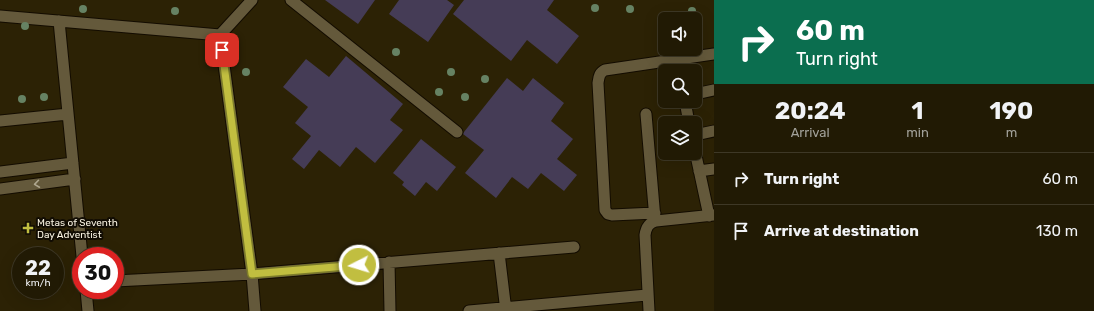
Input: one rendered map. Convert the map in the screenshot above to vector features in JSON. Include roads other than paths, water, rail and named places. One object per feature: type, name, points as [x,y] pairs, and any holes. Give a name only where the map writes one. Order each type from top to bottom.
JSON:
[{"type":"street","points":[[220,35],[252,0]]},
{"type":"street","points":[[291,0],[457,132]]},
{"type":"street","points":[[0,16],[220,35]]},
{"type":"street","points":[[59,21],[81,247]]},
{"type":"street","points":[[220,35],[252,274],[255,311]]},
{"type":"street","points":[[697,160],[711,215],[655,217],[608,214],[605,210],[598,83],[601,72],[605,70],[714,54]]},
{"type":"street","points":[[676,60],[677,64]]},
{"type":"street","points":[[702,93],[714,90]]},
{"type":"street","points":[[0,121],[68,114]]},
{"type":"street","points":[[646,114],[655,217],[646,229],[645,235],[649,311]]},
{"type":"street","points":[[702,134],[714,131]]},
{"type":"street","points":[[0,172],[73,163]]},
{"type":"street","points":[[699,171],[714,169]]},
{"type":"street","points":[[0,190],[75,179]]},
{"type":"street","points":[[124,281],[252,274],[574,246]]},
{"type":"street","points":[[499,253],[505,310]]},
{"type":"street","points":[[390,262],[390,311]]},
{"type":"street","points":[[469,311],[505,310],[647,295]]},
{"type":"street","points":[[87,299],[88,311]]},
{"type":"place","name":"Metas of Seventh Day Adventist","points":[[28,228]]}]
